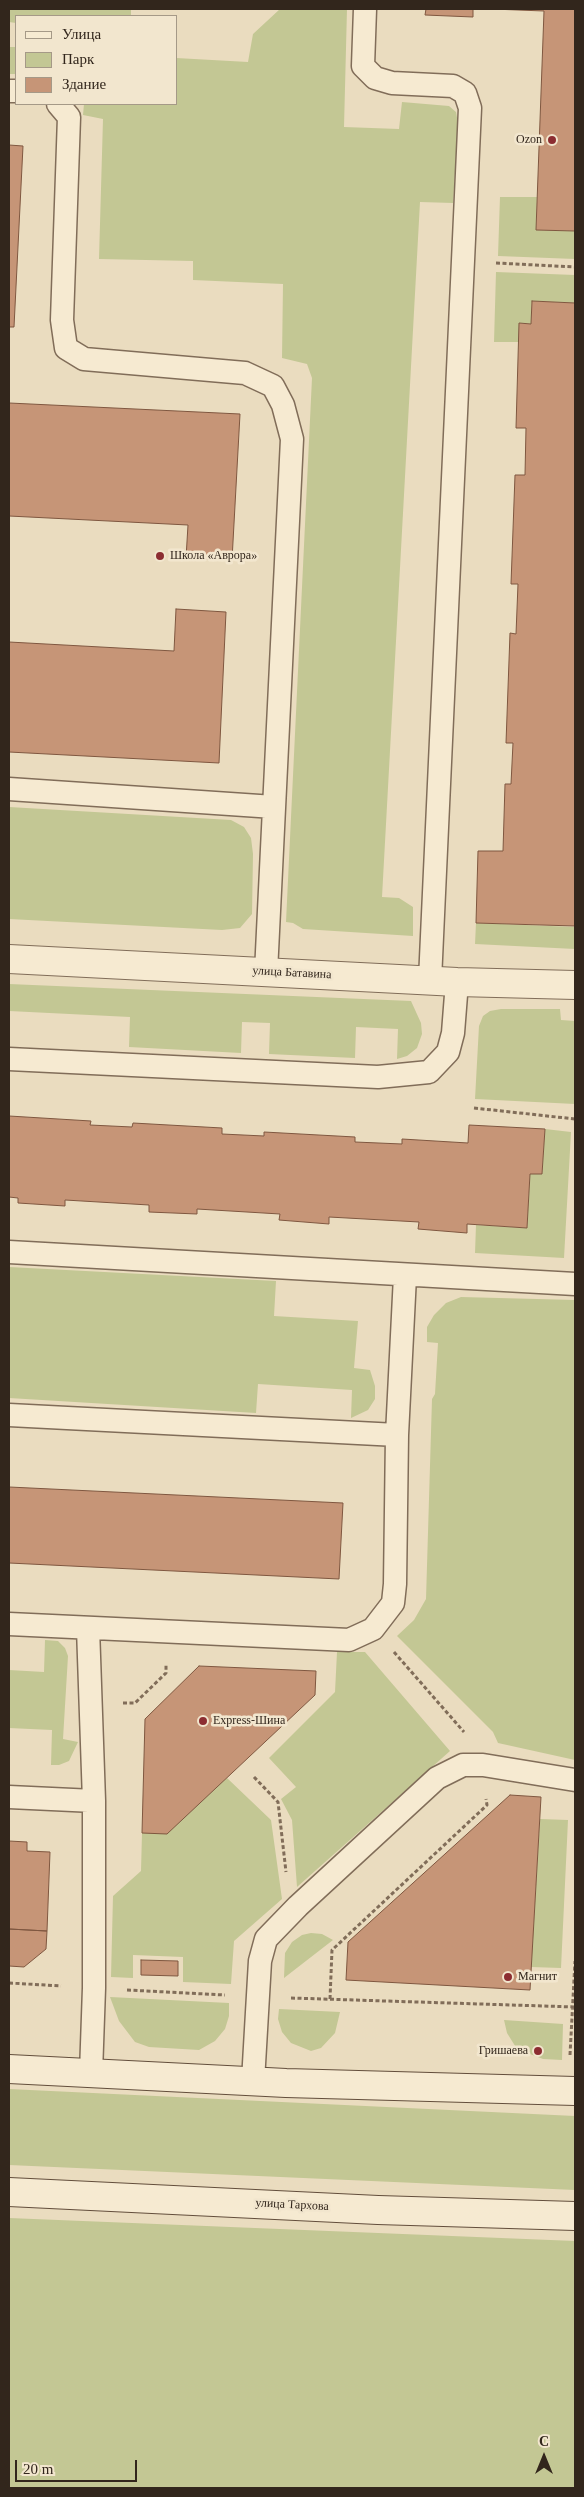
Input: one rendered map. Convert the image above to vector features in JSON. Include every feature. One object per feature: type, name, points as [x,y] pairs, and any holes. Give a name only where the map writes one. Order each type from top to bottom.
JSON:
[{"type":"main road","name":"улица Батавина","points":[[9,959],[457,982],[575,985]]},
{"type":"main road","points":[[9,2069],[253,2081],[572,2091]]},
{"type":"main road","name":"улица Тархова","points":[[9,2192],[378,2210],[575,2216]]},
{"type":"lane","points":[[365,9],[363,66],[375,78],[392,83],[453,86],[465,93],[470,108],[430,980]]},
{"type":"lane","points":[[59,105],[69,117],[62,320],[66,348],[84,359],[245,374],[272,386],[284,405],[292,439],[266,972]]},
{"type":"lane","points":[[9,789],[274,807]]},
{"type":"lane","points":[[9,1059],[378,1077],[429,1072],[448,1052],[453,1033],[457,982]]},
{"type":"lane","points":[[9,1252],[405,1276],[575,1284]]},
{"type":"lane","points":[[9,1624],[349,1640],[373,1629],[393,1603],[397,1435],[405,1276]]},
{"type":"lane","points":[[9,1415],[397,1435]]},
{"type":"lane","points":[[88,1628],[94,1801],[94,1988],[91,2073]]},
{"type":"lane","points":[[253,2081],[260,1961],[266,1939],[298,1906],[437,1778],[463,1766],[483,1766],[575,1780]]},
{"type":"lane","points":[[9,1797],[94,1801]]},
{"type":"path","points":[[464,262],[575,267]]},
{"type":"path","points":[[474,1108],[575,1119]]},
{"type":"path","points":[[330,1999],[332,1950],[487,1805],[481,1750],[373,1629]]},
{"type":"path","points":[[90,1704],[135,1703],[166,1673],[169,1632]]},
{"type":"path","points":[[254,1777],[278,1802],[288,1895],[298,1906]]},
{"type":"path","points":[[572,2091],[575,1961]]},
{"type":"green space","points":[[9,9],[131,9],[131,15],[15,15],[15,23],[9,22]]},
{"type":"green space","points":[[280,9],[347,9],[344,127],[399,129],[402,102],[449,106],[456,112],[458,123],[453,203],[420,202],[382,897],[399,898],[413,907],[413,936],[303,929],[293,923],[286,922],[312,378],[307,364],[282,358],[283,284],[193,280],[193,261],[99,259],[103,119],[83,115],[84,105],[178,105],[178,58],[248,62],[253,34]]},
{"type":"green space","points":[[9,47],[15,47],[15,74],[9,74]]},
{"type":"green space","points":[[500,197],[537,197],[536,230],[575,231],[575,259],[498,256]]},
{"type":"green space","points":[[496,272],[575,275],[575,303],[532,301],[531,324],[520,323],[519,342],[494,342]]},
{"type":"green space","points":[[9,807],[231,820],[244,827],[251,838],[253,854],[252,914],[240,928],[222,930],[9,919]]},
{"type":"green space","points":[[476,923],[575,927],[575,949],[475,944]]},
{"type":"green space","points":[[9,984],[411,1001],[421,1023],[422,1034],[417,1048],[407,1056],[397,1059],[398,1029],[356,1027],[355,1058],[269,1054],[270,1023],[242,1022],[241,1053],[129,1047],[130,1017],[9,1011]]},
{"type":"green space","points":[[501,1009],[560,1009],[561,1020],[575,1021],[575,1104],[475,1099],[479,1026],[483,1016],[490,1011]]},
{"type":"green space","points":[[545,1129],[571,1132],[564,1258],[475,1253],[476,1225],[527,1228],[530,1174],[542,1174]]},
{"type":"green space","points":[[9,1267],[276,1281],[274,1316],[358,1321],[354,1368],[370,1370],[375,1386],[375,1399],[368,1410],[351,1418],[352,1390],[258,1384],[256,1413],[9,1398]]},
{"type":"green space","points":[[461,1297],[575,1300],[575,1760],[498,1743],[493,1732],[397,1636],[414,1620],[426,1599],[432,1399],[435,1394],[438,1343],[427,1342],[427,1327],[434,1315],[446,1303]]},
{"type":"green space","points":[[45,1640],[58,1641],[65,1648],[68,1656],[63,1739],[78,1742],[69,1761],[59,1765],[51,1765],[52,1730],[9,1728],[9,1670],[44,1672]]},
{"type":"green space","points":[[337,1652],[365,1652],[450,1751],[297,1887],[292,1820],[281,1799],[296,1787],[269,1758],[335,1692]]},
{"type":"green space","points":[[227,1778],[271,1820],[282,1899],[234,1941],[231,1984],[183,1982],[183,1957],[133,1955],[133,1978],[111,1977],[113,1896],[141,1871],[142,1833]]},
{"type":"green space","points":[[540,1819],[568,1820],[561,1968],[531,1967]]},
{"type":"green space","points":[[311,1933],[322,1934],[333,1940],[284,1978],[285,1953],[292,1942],[302,1935]]},
{"type":"green space","points":[[110,1997],[229,2003],[229,2016],[225,2029],[215,2041],[199,2050],[149,2047],[135,2042],[119,2021]]},
{"type":"green space","points":[[279,2009],[340,2012],[335,2033],[321,2048],[311,2051],[291,2043],[282,2032],[278,2019]]},
{"type":"green space","points":[[504,2020],[563,2024],[562,2060],[543,2059],[517,2049],[507,2033]]},
{"type":"green space","points":[[9,2089],[575,2116],[575,2190],[9,2165]]},
{"type":"green space","points":[[9,2218],[575,2241],[575,2488],[9,2488]]},
{"type":"building","points":[[426,9],[473,9],[473,17],[425,15]]},
{"type":"building","points":[[492,9],[575,9],[575,231],[536,230],[544,11]]},
{"type":"building","points":[[9,145],[23,146],[14,327],[9,327]]},
{"type":"building","points":[[532,301],[575,303],[575,926],[476,923],[478,851],[503,851],[505,784],[511,784],[513,743],[506,743],[510,633],[516,634],[518,584],[511,584],[515,475],[525,475],[526,428],[516,428],[519,323],[531,324]]},
{"type":"building","points":[[9,403],[240,414],[232,560],[186,558],[188,525],[9,516]]},
{"type":"building","points":[[176,609],[226,612],[219,763],[9,752],[9,642],[174,651]]},
{"type":"building","points":[[9,1116],[91,1121],[90,1125],[132,1127],[133,1123],[222,1128],[222,1134],[264,1136],[264,1132],[355,1137],[355,1142],[402,1144],[402,1139],[468,1143],[469,1125],[545,1129],[542,1174],[530,1174],[527,1228],[467,1224],[467,1233],[418,1229],[419,1222],[329,1217],[329,1224],[279,1220],[280,1214],[197,1209],[197,1214],[149,1212],[149,1205],[65,1200],[65,1206],[18,1203],[18,1198],[9,1197]]},
{"type":"building","points":[[9,1487],[343,1503],[339,1579],[9,1563]]},
{"type":"building","points":[[199,1666],[316,1671],[315,1695],[167,1834],[142,1833],[145,1719]]},
{"type":"building","points":[[510,1795],[541,1797],[530,1990],[346,1980],[348,1942]]},
{"type":"building","points":[[9,1841],[27,1842],[27,1851],[50,1852],[47,1931],[9,1929]]},
{"type":"building","points":[[9,1929],[47,1931],[46,1949],[24,1967],[9,1966]]},
{"type":"building","points":[[141,1960],[178,1961],[178,1976],[141,1975]]},
{"type":"place","name":"Ozon","points":[[552,140]]},
{"type":"place","name":"Школа «Аврора»","points":[[160,556]]},
{"type":"place","name":"Express-Шина","points":[[203,1721]]},
{"type":"place","name":"Магнит","points":[[508,1977]]},
{"type":"place","name":"Гришаева","points":[[538,2051]]}]
